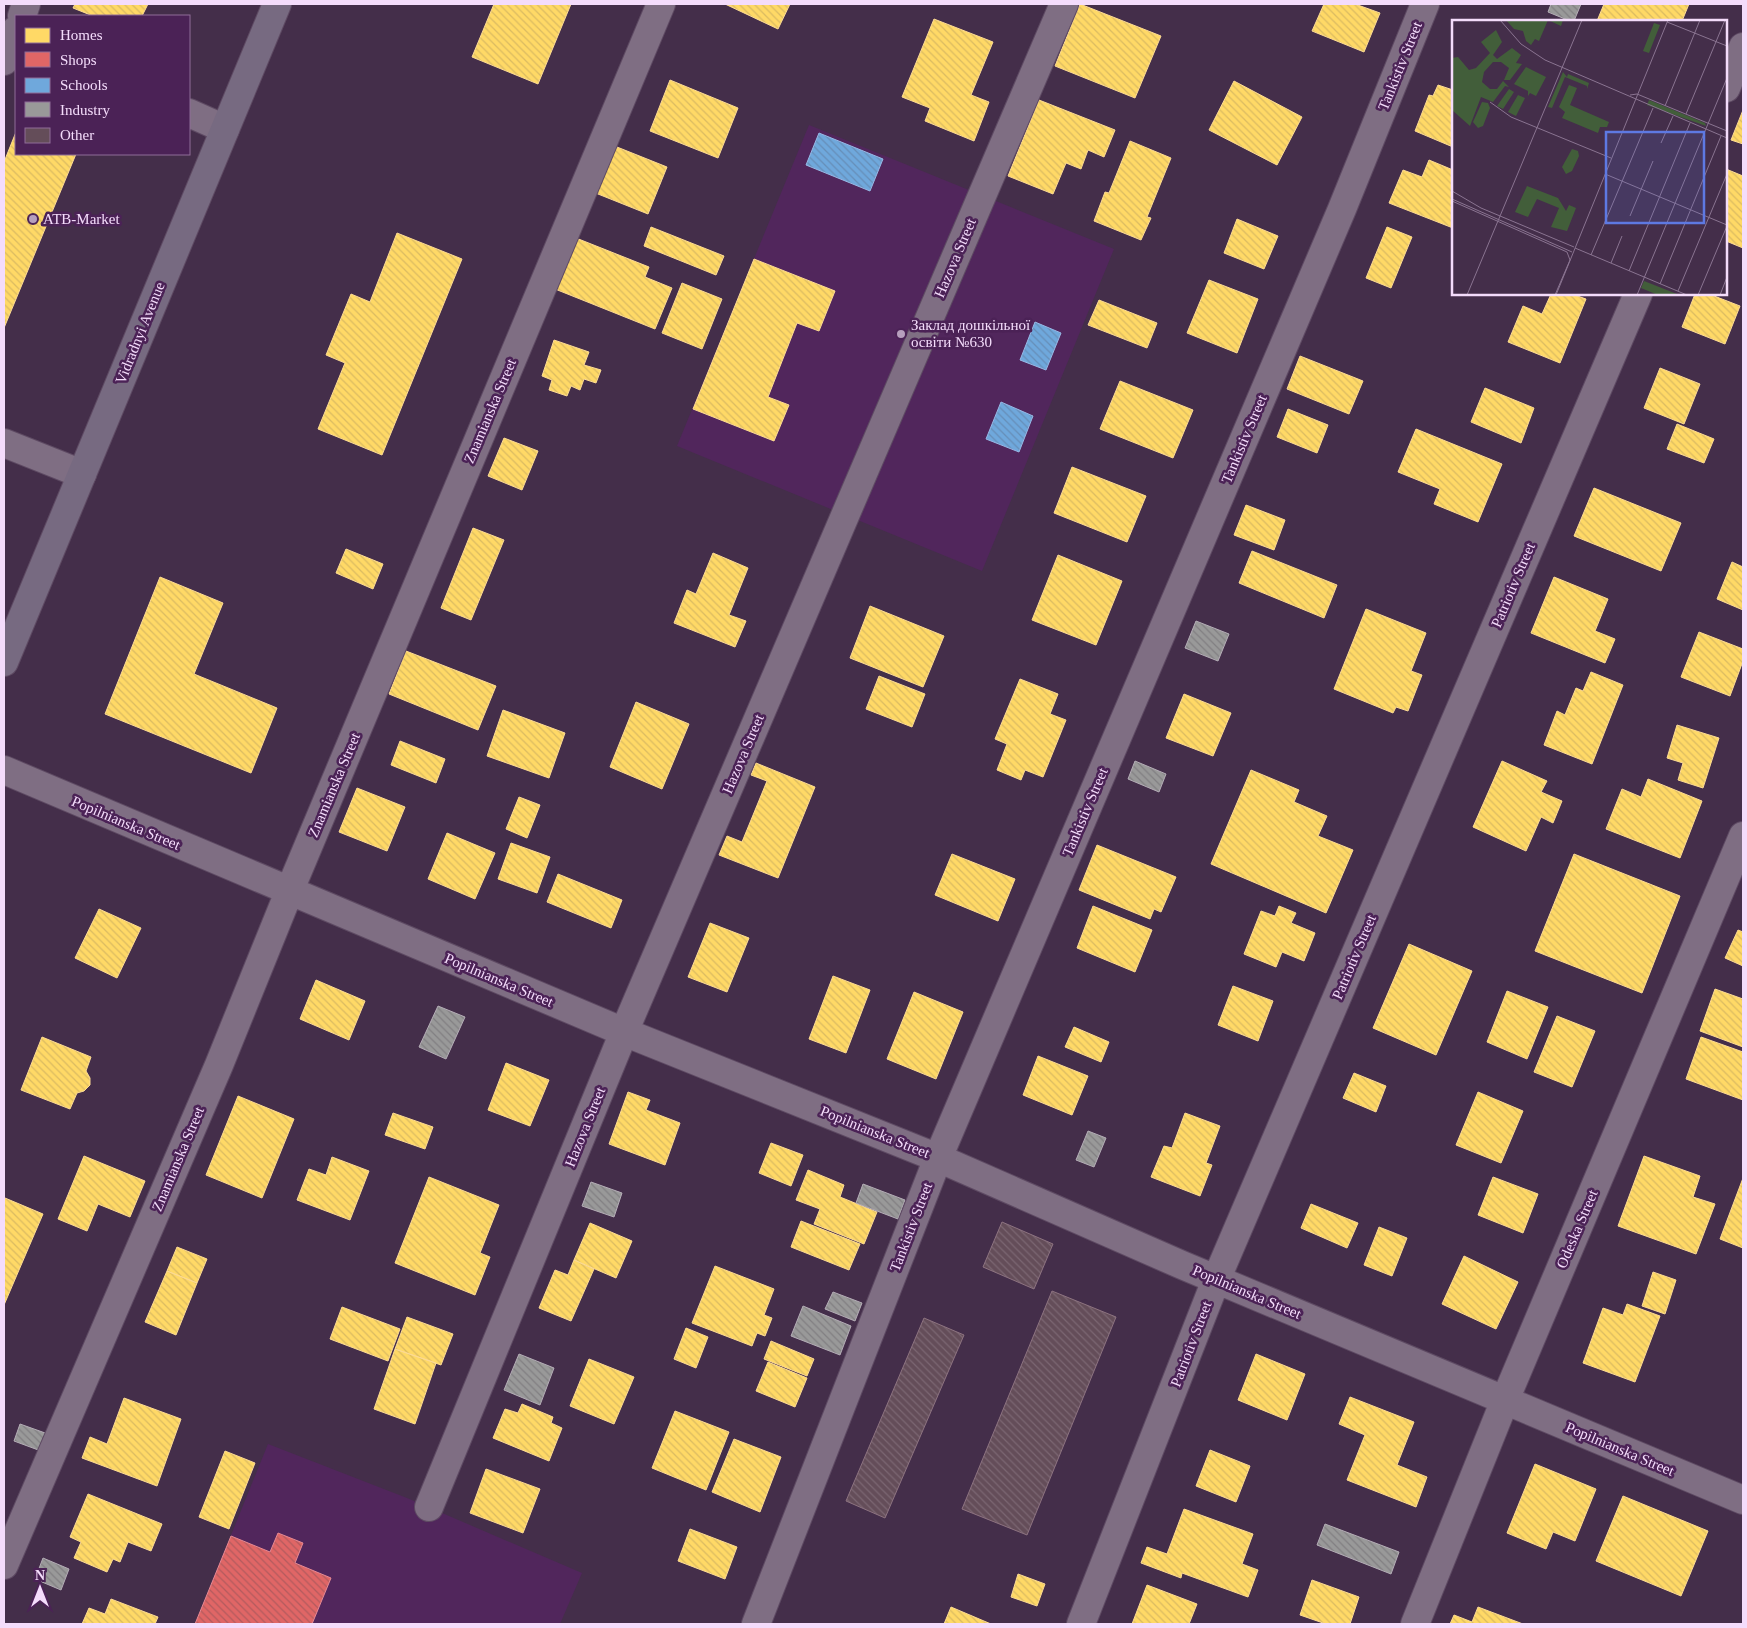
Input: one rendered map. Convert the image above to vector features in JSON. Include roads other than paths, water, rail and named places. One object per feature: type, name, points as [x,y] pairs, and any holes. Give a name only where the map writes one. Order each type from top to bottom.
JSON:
[{"type":"main road","name":"Vidradnyi Avenue","points":[[4,662],[277,4]]},
{"type":"street","name":"Znamianska Street","points":[[4,1565],[219,1065],[289,892],[661,4]]},
{"type":"street","name":"Hazova Street","points":[[429,1507],[624,1032],[1064,4]]},
{"type":"street","name":"Tankistiv Street","points":[[756,1624],[938,1158],[1342,209],[1425,4]]},
{"type":"street","points":[[1727,86],[1743,47]]},
{"type":"street","points":[[190,113],[225,129]]},
{"type":"street","name":"Patriotiv Street","points":[[1080,1624],[1216,1280],[1638,295]]},
{"type":"street","points":[[4,443],[82,474]]},
{"type":"street","name":"Popilnianska Street","points":[[4,770],[624,1032],[938,1158],[1216,1280],[1743,1500]]},
{"type":"street","name":"Odeska Street","points":[[1415,1624],[1505,1400],[1743,836]]},
{"type":"place","name":"ATB-Market","points":[[33,219]]},
{"type":"place","name":"Заклад дошкільної освіти №630","points":[[901,334]]}]
